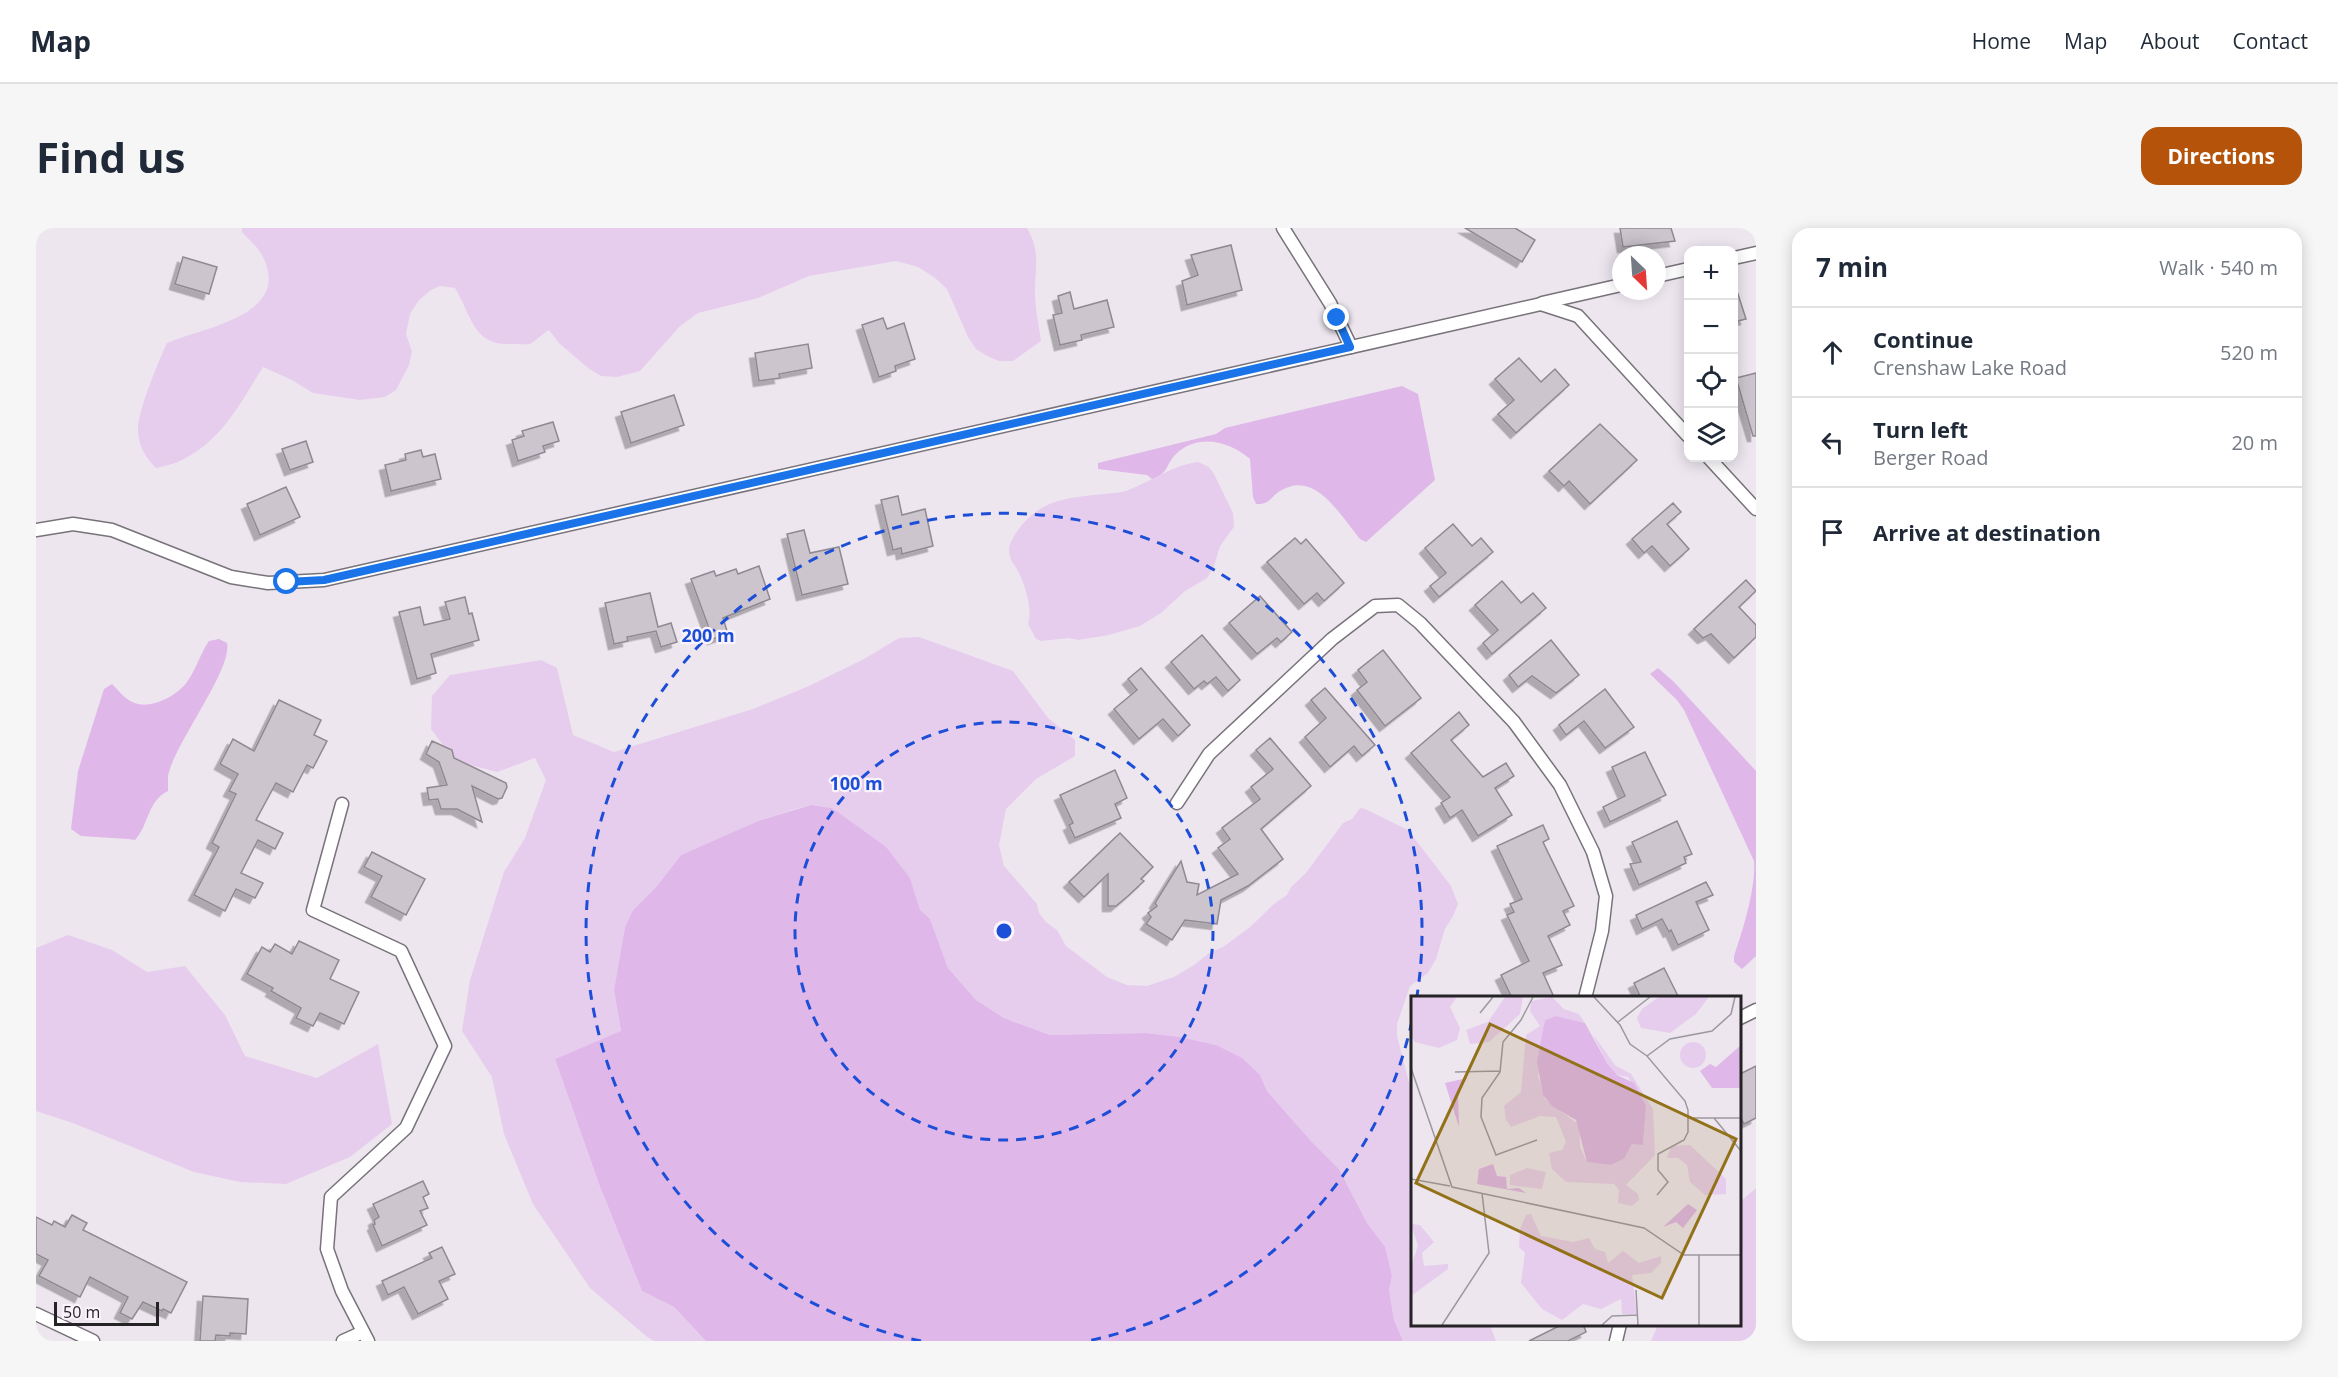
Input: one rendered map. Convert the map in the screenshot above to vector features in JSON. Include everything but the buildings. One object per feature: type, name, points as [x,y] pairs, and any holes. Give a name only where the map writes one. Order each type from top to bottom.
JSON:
[{"type":"street","points":[[1283,228],[1330,303],[1350,347]]},
{"type":"street","points":[[1738,257],[1756,252]]},
{"type":"street","points":[[1666,274],[1684,269]]},
{"type":"street","points":[[36,530],[73,524],[112,530],[231,577],[268,583],[324,580],[1612,287]]},
{"type":"street","points":[[1541,304],[1578,316],[1684,431]]},
{"type":"street","points":[[1713,462],[1756,509]]},
{"type":"street","points":[[1177,803],[1209,754],[1332,639],[1375,606],[1398,605],[1420,623],[1514,722],[1560,785],[1593,852],[1606,896],[1602,931],[1586,996]]},
{"type":"street","points":[[342,804],[314,910],[401,951],[446,1046],[406,1128],[331,1197],[327,1249],[342,1291],[365,1336],[343,1341]]},
{"type":"street","points":[[1741,1018],[1756,1010]]},
{"type":"street","points":[[36,1314],[93,1341]]},
{"type":"street","points":[[1616,1341],[1620,1326]]},
{"type":"shaded area","points":[[242,228],[1027,228],[1036,252],[1035,299],[1041,341],[1013,361],[999,361],[989,357],[976,349],[968,337],[947,289],[918,267],[896,261],[809,276],[758,298],[698,313],[680,326],[640,371],[617,377],[601,376],[559,343],[549,330],[530,344],[498,343],[488,340],[475,326],[455,288],[440,286],[419,300],[410,314],[406,334],[412,352],[409,365],[396,390],[385,397],[360,400],[313,393],[292,380],[263,367],[229,420],[208,442],[182,460],[156,468],[141,447],[138,424],[167,343],[239,316],[255,306],[265,293],[269,277],[263,257],[242,232]]},
{"type":"shaded area","points":[[1402,386],[1418,394],[1435,480],[1366,542],[1360,539],[1326,498],[1304,486],[1293,486],[1280,491],[1267,502],[1256,504],[1253,497],[1250,459],[1232,447],[1222,444],[1201,442],[1182,449],[1174,456],[1164,472],[1152,479],[1147,475],[1098,469],[1098,463],[1216,434],[1225,428]]},
{"type":"shaded area","points":[[1198,462],[1209,467],[1214,474],[1233,513],[1234,527],[1220,546],[1214,566],[1207,578],[1185,591],[1161,613],[1140,626],[1109,635],[1078,640],[1069,638],[1041,641],[1036,639],[1028,624],[1030,611],[1026,590],[1009,553],[1011,541],[1021,526],[1039,510],[1058,501],[1126,491],[1171,470]]},
{"type":"shaded area","points":[[919,637],[1013,671],[1048,718],[1075,740],[1075,756],[1036,779],[1006,809],[999,845],[1004,866],[1037,904],[1039,913],[1057,930],[1066,946],[1107,977],[1127,985],[1147,986],[1174,977],[1249,928],[1275,903],[1287,895],[1343,823],[1352,819],[1360,808],[1408,830],[1451,886],[1458,904],[1445,929],[1436,959],[1428,973],[1410,986],[1397,1024],[1397,1036],[1411,1090],[1411,1326],[1490,1326],[1496,1341],[1403,1341],[1394,1320],[1389,1290],[1392,1276],[1384,1247],[1367,1223],[1339,1169],[1267,1091],[1260,1075],[1216,1045],[1180,1037],[1146,1033],[1050,1035],[1004,1018],[976,1000],[948,968],[930,919],[920,911],[910,878],[832,808],[811,805],[758,821],[681,855],[657,886],[633,910],[625,927],[614,990],[621,1032],[555,1059],[599,1184],[642,1291],[674,1307],[706,1341],[654,1341],[590,1288],[533,1204],[504,1134],[492,1077],[462,1031],[470,980],[504,872],[525,838],[546,780],[535,758],[497,772],[455,761],[431,729],[432,696],[450,675],[541,660],[557,668],[573,735],[614,752],[753,709],[809,686],[864,659],[899,638]]},
{"type":"shaded area","points":[[219,639],[227,643],[221,670],[173,762],[168,776],[168,791],[161,795],[152,807],[140,834],[135,840],[81,836],[71,829],[78,771],[104,689],[112,684],[127,699],[144,705],[165,699],[187,682],[209,641]]},
{"type":"shaded area","points":[[1658,668],[1674,682],[1756,771],[1756,956],[1742,969],[1734,962],[1734,956],[1751,896],[1754,861],[1684,710],[1650,674]]},
{"type":"shaded area","points":[[811,805],[832,808],[886,847],[910,878],[920,910],[930,919],[948,968],[976,1000],[1004,1018],[1050,1035],[1146,1033],[1180,1037],[1216,1045],[1242,1058],[1260,1075],[1267,1091],[1339,1169],[1367,1223],[1385,1247],[1392,1276],[1389,1290],[1394,1320],[1403,1341],[706,1341],[674,1307],[642,1291],[599,1184],[555,1059],[621,1031],[614,990],[625,927],[633,910],[657,886],[681,855],[758,821]]},
{"type":"shaded area","points":[[68,935],[112,950],[147,972],[185,966],[225,1015],[245,1056],[317,1078],[378,1044],[392,1124],[350,1157],[286,1184],[240,1182],[194,1172],[73,1123],[36,1111],[36,948]]},
{"type":"shaded area","points":[[1756,1188],[1756,1341],[1651,1341],[1658,1326],[1741,1326],[1741,1201]]},
{"type":"route","points":[[287,582],[324,580],[1350,347],[1337,318]]}]
